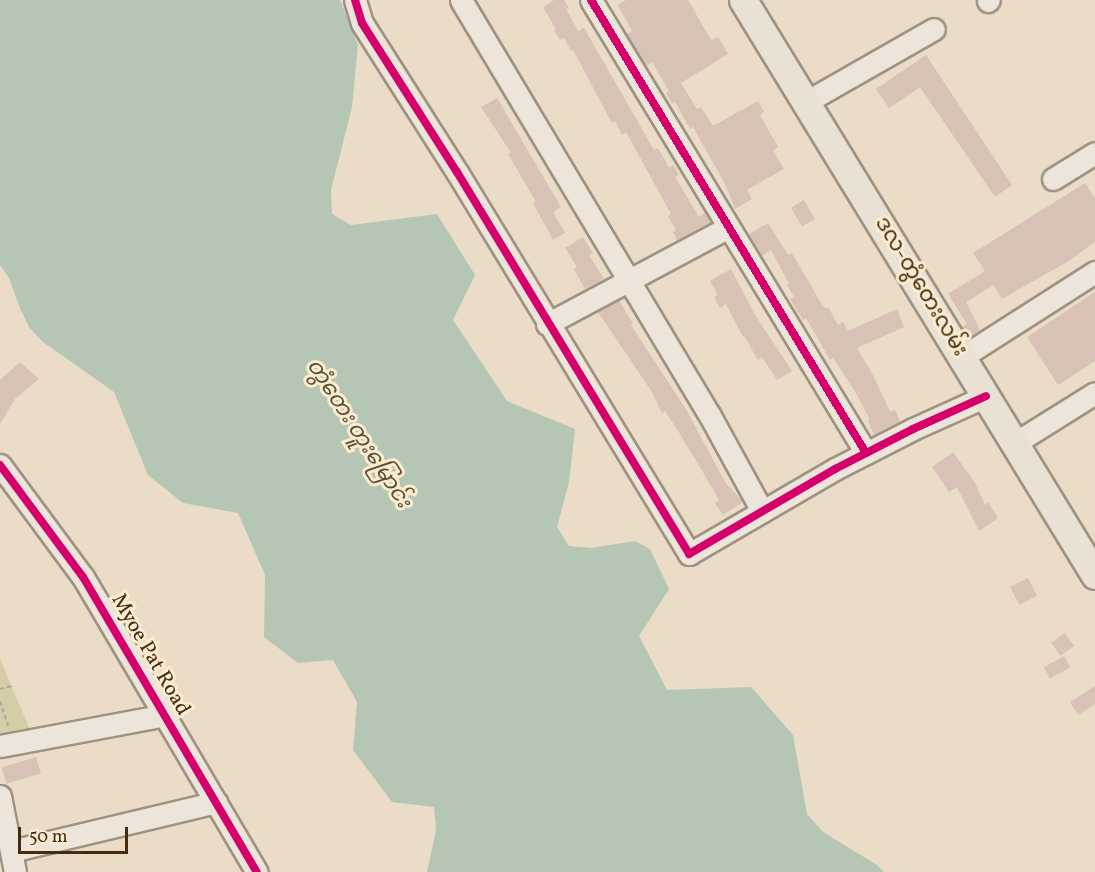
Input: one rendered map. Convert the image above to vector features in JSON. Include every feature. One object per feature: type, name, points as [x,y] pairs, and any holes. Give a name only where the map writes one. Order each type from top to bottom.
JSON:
[{"type":"main road","name":"ဒလ-တွံတေးလမ်း","points":[[743,0],[1095,575]]},
{"type":"street","points":[[355,0],[362,23],[457,172],[547,324],[689,554],[866,453],[986,396]]},
{"type":"street","points":[[461,0],[709,414],[762,511]]},
{"type":"street","points":[[591,0],[866,453]]},
{"type":"street","points":[[806,102],[934,29]]},
{"type":"street","points":[[1053,179],[1095,153]]},
{"type":"street","points":[[547,324],[729,227]]},
{"type":"street","points":[[962,357],[1095,272]]},
{"type":"street","points":[[1015,443],[1095,393]]},
{"type":"street","name":"Myoe Pat Road","points":[[0,465],[83,577],[257,872]]},
{"type":"street","points":[[4,736],[165,715]]},
{"type":"street","points":[[0,795],[13,862],[216,802]]},
{"type":"path","points":[[0,689],[12,686]]},
{"type":"path","points":[[0,700],[4,736]]},
{"type":"shaded area","points":[[0,659],[31,732],[0,738]]},
{"type":"water","name":"တွံတေး တူးမြောင်း","points":[[0,0],[340,0],[358,45],[352,107],[331,190],[332,214],[351,225],[437,214],[475,275],[453,320],[507,401],[575,429],[569,482],[557,527],[569,546],[591,548],[635,541],[650,549],[669,589],[639,636],[667,690],[751,687],[793,735],[807,814],[823,832],[877,865],[884,872],[427,872],[436,830],[434,807],[392,802],[353,750],[357,702],[333,660],[298,663],[264,637],[265,575],[238,513],[183,503],[148,475],[114,392],[43,342],[29,327],[9,278],[0,265]]},
{"type":"building","points":[[554,0],[564,0],[569,8],[566,9],[578,31],[584,28],[654,150],[658,148],[669,168],[673,165],[679,175],[675,177],[699,217],[705,213],[711,222],[677,240],[673,232],[676,230],[668,216],[671,214],[626,132],[622,135],[615,121],[612,123],[573,50],[571,51],[564,38],[560,40],[554,30],[556,29],[543,7]]},
{"type":"building","points":[[626,0],[688,0],[711,40],[718,37],[728,54],[681,83],[697,109],[701,107],[713,126],[758,101],[764,112],[760,115],[778,147],[773,150],[784,169],[747,190],[752,199],[735,209],[725,184],[693,127],[690,129],[675,102],[672,104],[666,93],[669,91],[652,62],[646,66],[627,34],[632,31],[618,5]]},
{"type":"building","points":[[926,55],[1012,185],[995,197],[920,87],[889,108],[876,89]]},
{"type":"building","points":[[497,98],[561,207],[553,212],[565,233],[553,240],[533,203],[536,202],[508,154],[511,153],[481,107]]},
{"type":"building","points":[[1085,183],[1095,199],[1095,242],[1067,262],[1002,299],[994,285],[966,302],[980,330],[968,338],[962,327],[967,324],[948,294],[985,271],[973,253]]},
{"type":"building","points":[[804,200],[815,219],[802,227],[791,208]]},
{"type":"building","points":[[768,223],[788,255],[792,253],[821,303],[826,309],[828,307],[838,325],[843,322],[848,331],[897,309],[904,327],[857,348],[874,377],[890,412],[895,410],[900,421],[874,435],[868,421],[870,420],[856,393],[833,358],[830,360],[806,318],[803,320],[790,299],[794,297],[787,285],[789,284],[771,250],[761,256],[749,234]]},
{"type":"building","points":[[583,237],[593,253],[589,255],[604,279],[585,289],[574,269],[577,267],[565,248]]},
{"type":"building","points":[[731,269],[755,315],[792,371],[777,380],[762,357],[758,360],[726,304],[720,308],[714,297],[718,295],[710,281]]},
{"type":"building","points":[[1095,292],[1095,361],[1058,385],[1027,337]]},
{"type":"building","points":[[619,300],[633,324],[631,325],[687,411],[725,482],[743,502],[723,515],[715,503],[719,501],[713,489],[680,434],[665,411],[662,413],[652,392],[598,312]]},
{"type":"building","points":[[20,362],[39,379],[15,399],[0,424],[0,380]]},
{"type":"building","points":[[953,452],[975,483],[985,505],[988,502],[998,518],[979,531],[957,487],[949,492],[932,467]]},
{"type":"building","points":[[1028,578],[1037,596],[1019,605],[1010,587]]},
{"type":"building","points":[[1065,633],[1074,646],[1060,656],[1051,643]]},
{"type":"building","points":[[1064,656],[1070,667],[1050,679],[1044,667]]},
{"type":"building","points":[[1095,686],[1095,704],[1078,715],[1070,702]]},
{"type":"building","points":[[36,757],[41,773],[7,784],[2,768]]},
{"type":"cycle path","points":[[355,0],[362,23],[457,172],[689,554],[835,469],[913,429],[986,396]]},
{"type":"cycle path","points":[[591,0],[866,453]]},
{"type":"cycle path","points":[[0,465],[83,577],[257,872]]}]
